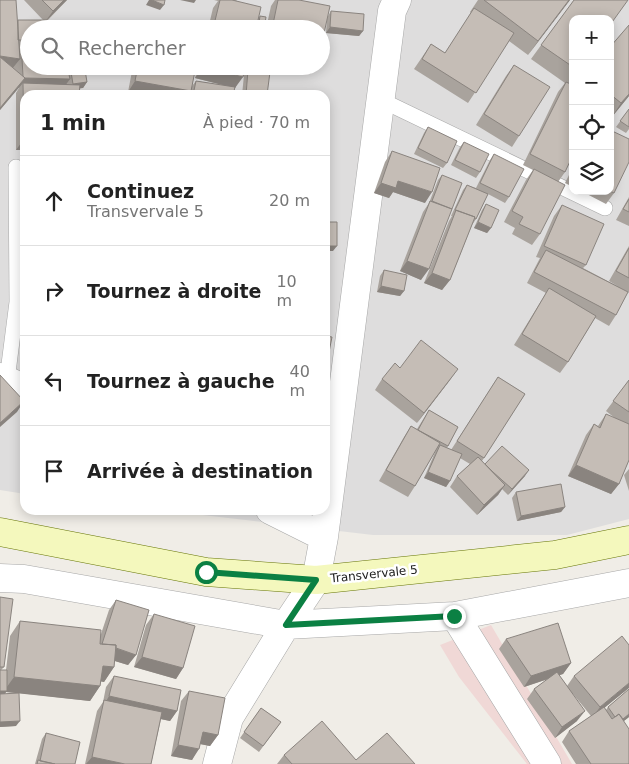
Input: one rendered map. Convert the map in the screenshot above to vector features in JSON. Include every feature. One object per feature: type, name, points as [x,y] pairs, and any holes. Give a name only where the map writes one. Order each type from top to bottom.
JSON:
[{"type":"main road","name":"Transvervale 5","points":[[0,532],[206,572],[316,580],[555,555],[629,540]]},
{"type":"street","points":[[330,491],[392,11],[397,0]]},
{"type":"street","points":[[280,515],[324,537]]},
{"type":"street","points":[[217,764],[229,718],[316,580],[327,515]]},
{"type":"street","points":[[0,578],[24,579],[286,625],[454,616],[629,583]]},
{"type":"street","points":[[454,616],[547,764]]},
{"type":"lane","points":[[381,100],[605,208]]},
{"type":"lane","points":[[11,382],[17,302],[16,168]]},
{"type":"shaded area","points":[[0,0],[629,0],[629,519],[567,535],[373,535],[203,515],[330,515],[330,90],[20,90],[20,493],[0,490]]},
{"type":"shaded area","points":[[491,625],[572,764],[527,764],[459,677],[440,645]]},
{"type":"building","points":[[0,0],[16,0],[20,59],[0,56]]},
{"type":"building","points":[[42,0],[64,0],[53,11]]},
{"type":"building","points":[[152,0],[165,0],[164,5]]},
{"type":"building","points":[[220,0],[232,0],[261,7],[258,20],[215,20]]},
{"type":"building","points":[[278,0],[299,0],[330,6],[327,20],[274,20]]},
{"type":"building","points":[[484,0],[569,0],[538,41]]},
{"type":"building","points":[[574,0],[628,0],[614,19],[614,15],[569,15],[569,64],[541,45]]},
{"type":"building","points":[[474,8],[514,33],[476,93],[422,59],[431,44],[445,53]]},
{"type":"building","points":[[331,11],[364,14],[363,31],[330,27]]},
{"type":"building","points":[[260,16],[266,17],[266,20],[259,20]]},
{"type":"building","points":[[18,20],[20,20],[20,40],[18,40]]},
{"type":"building","points":[[629,25],[629,94],[621,103],[614,97],[614,42]]},
{"type":"building","points":[[0,57],[25,78],[0,108]]},
{"type":"building","points":[[514,65],[550,87],[519,136],[484,114]]},
{"type":"building","points":[[69,75],[70,79],[25,78],[23,76]]},
{"type":"building","points":[[72,75],[86,75],[87,82],[73,84]]},
{"type":"building","points":[[136,75],[194,75],[191,90],[135,81]]},
{"type":"building","points":[[248,75],[270,75],[268,90],[246,90]]},
{"type":"building","points":[[196,81],[235,87],[234,90],[194,90]]},
{"type":"building","points":[[566,82],[569,83],[569,164],[565,172],[530,154]]},
{"type":"building","points":[[23,83],[80,85],[80,90],[23,90]]},
{"type":"building","points":[[629,109],[629,127],[620,121]]},
{"type":"building","points":[[428,127],[457,141],[447,163],[418,148]]},
{"type":"building","points":[[614,132],[629,139],[629,162],[614,193]]},
{"type":"building","points":[[464,142],[489,154],[480,172],[455,160]]},
{"type":"building","points":[[392,151],[440,168],[432,192],[398,181],[396,188],[381,183]]},
{"type":"building","points":[[494,154],[524,169],[509,197],[480,183]]},
{"type":"building","points":[[534,169],[565,185],[540,234],[519,224],[523,217],[512,211]]},
{"type":"building","points":[[442,175],[462,183],[452,209],[432,201]]},
{"type":"building","points":[[467,185],[488,194],[476,219],[455,210]]},
{"type":"building","points":[[629,199],[629,212],[623,209]]},
{"type":"building","points":[[430,201],[452,209],[429,269],[407,261]]},
{"type":"building","points":[[486,204],[499,210],[491,228],[478,222]]},
{"type":"building","points":[[562,205],[604,224],[586,265],[544,246]]},
{"type":"building","points":[[456,210],[475,217],[450,280],[432,273]]},
{"type":"building","points":[[330,222],[337,222],[337,246],[330,246]]},
{"type":"building","points":[[629,248],[629,278],[616,271]]},
{"type":"building","points":[[546,250],[628,292],[616,315],[534,272]]},
{"type":"building","points":[[384,270],[407,275],[404,291],[381,286]]},
{"type":"building","points":[[549,288],[596,316],[568,362],[522,334]]},
{"type":"building","points":[[421,340],[458,369],[424,413],[382,379],[395,363],[400,368]]},
{"type":"building","points":[[0,375],[20,397],[20,405],[0,423]]},
{"type":"building","points":[[498,377],[525,394],[484,458],[457,441]]},
{"type":"building","points":[[629,380],[629,412],[613,401]]},
{"type":"building","points":[[429,410],[458,427],[448,446],[418,430]]},
{"type":"building","points":[[606,414],[629,424],[629,460],[619,484],[576,465],[594,424],[600,428]]},
{"type":"building","points":[[411,426],[440,443],[415,486],[386,470]]},
{"type":"building","points":[[440,445],[462,454],[450,481],[428,472]]},
{"type":"building","points":[[502,446],[529,470],[512,489],[485,464]]},
{"type":"building","points":[[478,457],[505,485],[484,505],[457,476]]},
{"type":"building","points":[[561,484],[565,507],[521,516],[516,492]]},
{"type":"building","points":[[0,597],[13,599],[4,667],[0,667]]},
{"type":"building","points":[[116,600],[149,610],[136,655],[116,648],[116,645],[102,644]]},
{"type":"building","points":[[154,614],[195,626],[183,668],[142,657]]},
{"type":"building","points":[[20,621],[101,630],[100,644],[116,645],[114,667],[103,666],[100,686],[14,677]]},
{"type":"building","points":[[558,623],[571,663],[531,676],[506,639]]},
{"type":"building","points":[[622,636],[629,645],[629,683],[600,707],[574,676]]},
{"type":"building","points":[[0,670],[7,670],[7,691],[0,691]]},
{"type":"building","points":[[557,672],[585,711],[562,727],[534,689]]},
{"type":"building","points":[[114,676],[181,690],[177,711],[109,696]]},
{"type":"building","points":[[629,689],[629,714],[623,719],[619,714],[615,717],[608,707]]},
{"type":"building","points":[[189,691],[225,698],[218,735],[203,732],[199,749],[178,745]]},
{"type":"building","points":[[19,693],[20,721],[0,722],[0,694]]},
{"type":"building","points":[[104,700],[162,712],[151,764],[125,764],[92,757]]},
{"type":"building","points":[[604,707],[612,719],[619,714],[629,729],[629,764],[591,764],[569,731]]},
{"type":"building","points":[[261,708],[281,722],[263,746],[244,732]]},
{"type":"building","points":[[322,721],[356,760],[387,733],[415,764],[292,764],[284,755]]},
{"type":"building","points":[[46,733],[80,742],[75,764],[55,764],[40,761]]},
{"type":"building","points":[[38,760],[55,764],[37,764]]},
{"type":"route","points":[[206,572],[316,580],[286,625],[454,616]]}]
